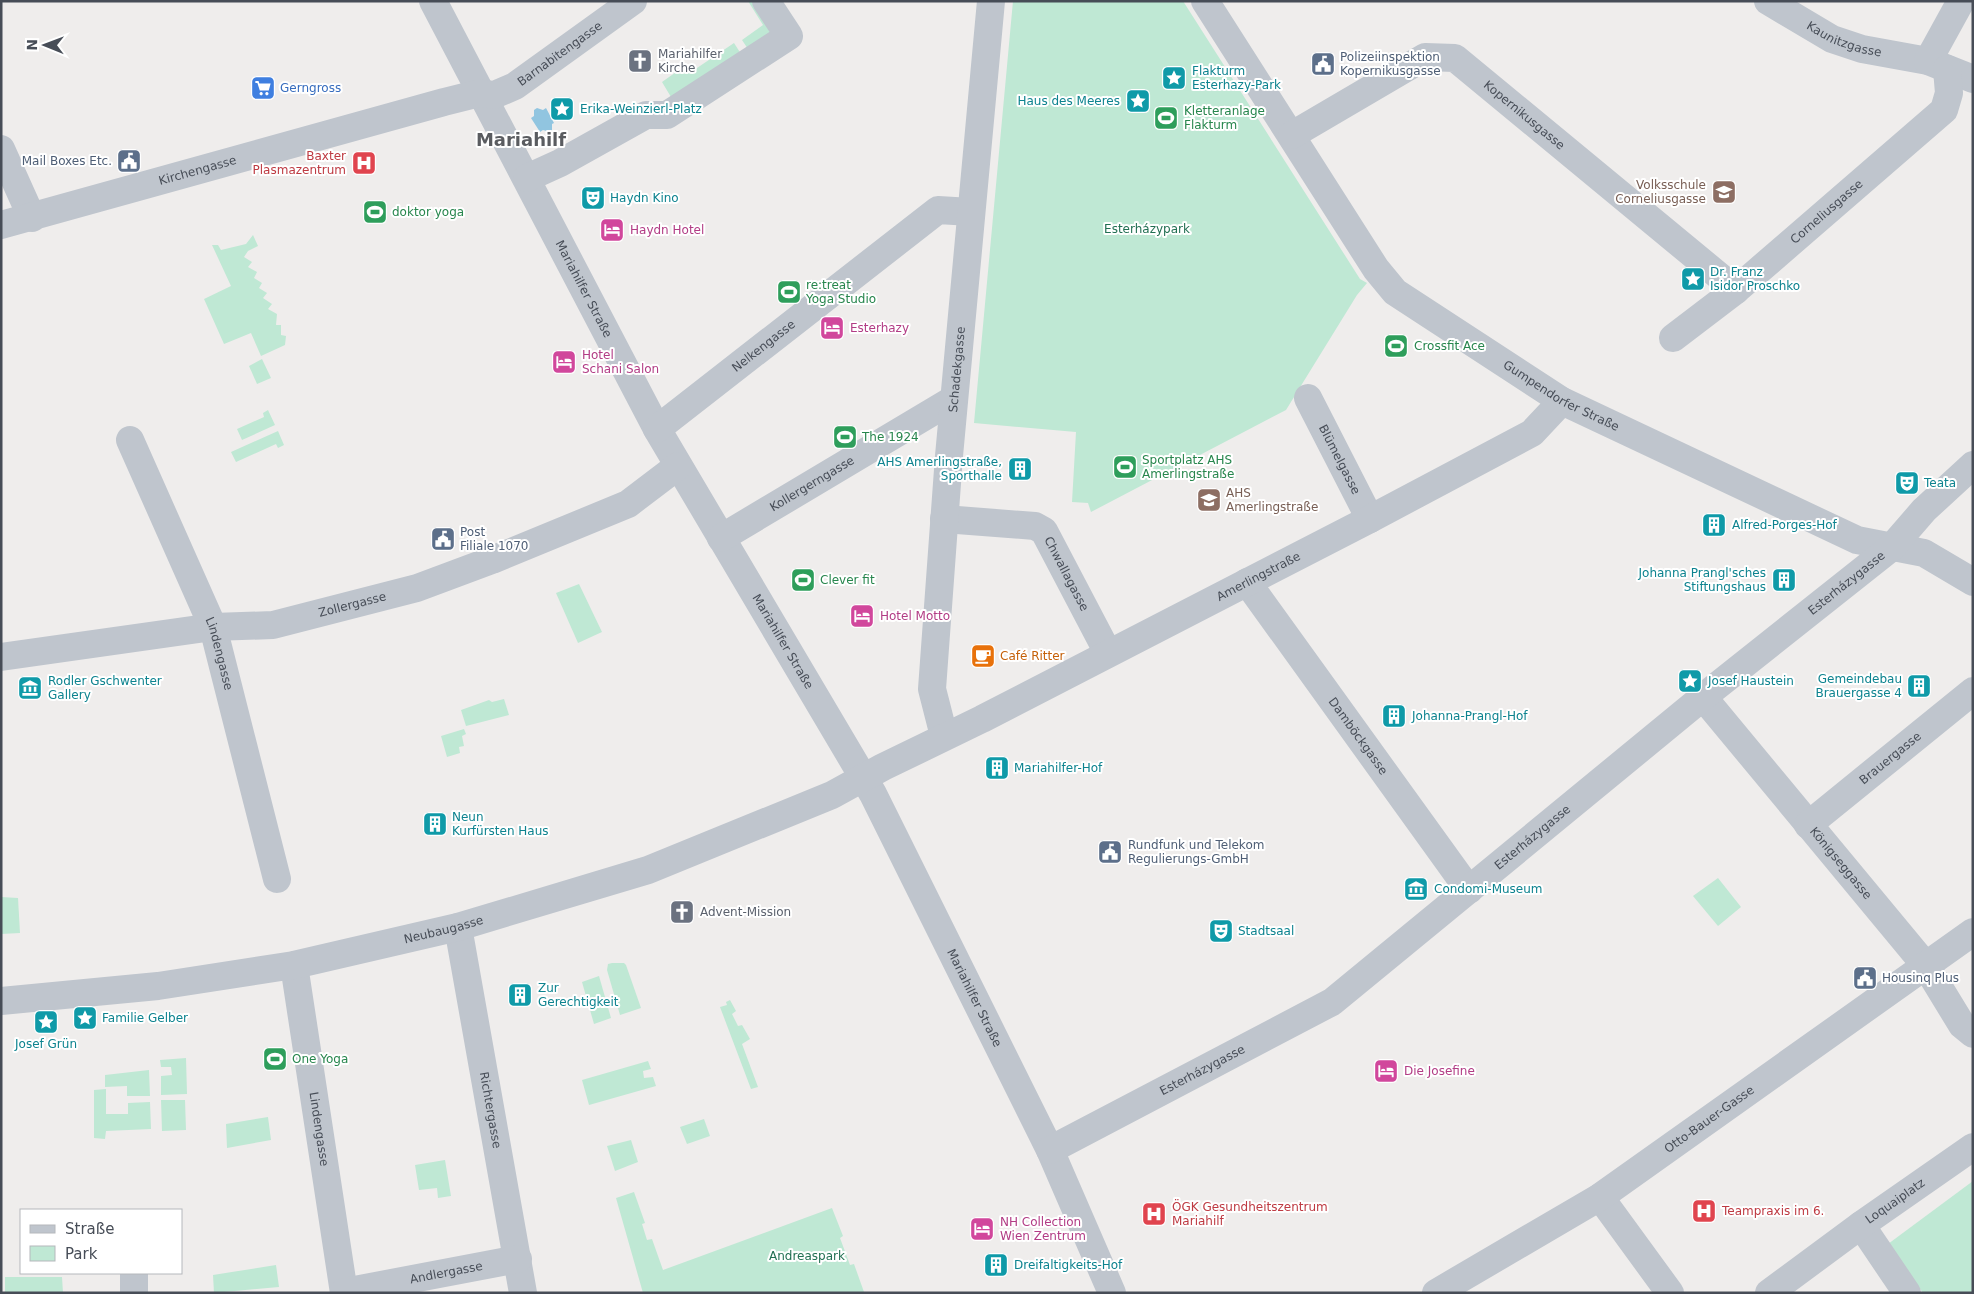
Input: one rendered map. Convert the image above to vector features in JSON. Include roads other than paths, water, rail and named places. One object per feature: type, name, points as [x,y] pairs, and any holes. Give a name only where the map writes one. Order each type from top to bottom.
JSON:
[{"type":"street","name":"Mariahilfer Straße","points":[[433,1],[657,429],[863,777],[1050,1150],[1112,1293]]},
{"type":"street","name":"Barnabitengasse","points":[[480,93],[494,95],[515,86],[633,1]]},
{"type":"street","points":[[527,178],[560,163],[646,116],[667,115],[788,36],[766,1]]},
{"type":"street","name":"Schadekgasse","points":[[944,736],[932,689],[954,399],[991,1]]},
{"type":"street","name":"Gumpendorfer Straße","points":[[1205,1],[1376,268],[1395,292],[1562,401],[1857,540],[1924,552],[1973,582]]},
{"type":"street","name":"Kaunitzgasse","points":[[1768,1],[1832,39],[1862,49],[1937,65],[1973,79]]},
{"type":"street","points":[[1937,65],[1961,1]]},
{"type":"street","name":"Kopernikusgasse","points":[[1292,135],[1425,56],[1455,58],[1736,290]]},
{"type":"street","name":"Corneliusgasse","points":[[1673,338],[1736,290],[1944,110],[1949,93],[1937,65]]},
{"type":"street","name":"Kirchengasse","points":[[1,225],[480,93]]},
{"type":"street","points":[[1,148],[32,218]]},
{"type":"street","name":"Nelkengasse","points":[[657,429],[938,210],[971,212]]},
{"type":"street","name":"Blümelgasse","points":[[1308,398],[1370,519]]},
{"type":"street","name":"Kollergerngasse","points":[[720,538],[954,399]]},
{"type":"street","name":"Amerlingstraße","points":[[944,736],[982,719],[1532,434],[1562,401]]},
{"type":"street","name":"Lindengasse","points":[[130,440],[213,627],[277,879]]},
{"type":"street","name":"Esterházygasse","points":[[1050,1150],[1332,1002],[1703,698],[1892,547],[1924,510],[1973,465]]},
{"type":"street","name":"Zollergasse","points":[[1,657],[213,627],[273,625],[340,610],[417,588],[492,560],[628,504],[678,466]]},
{"type":"street","name":"Chwallagasse","points":[[944,519],[1035,526],[1044,531],[1108,653]]},
{"type":"street","name":"Damböckgasse","points":[[1247,582],[1469,890]]},
{"type":"street","name":"Brauergasse","points":[[1808,825],[1973,691]]},
{"type":"street","name":"Königseggasse","points":[[1703,698],[1926,966],[1962,1025],[1973,1034]]},
{"type":"street","name":"Neubaugasse","points":[[1,1001],[158,986],[294,965],[458,927],[648,870],[832,795],[944,736]]},
{"type":"street","name":"Richtergasse","points":[[458,927],[523,1293]]},
{"type":"street","name":"Otto-Bauer-Gasse","points":[[1436,1293],[1600,1197],[1973,932]]},
{"type":"street","name":"Lindengasse","points":[[294,965],[344,1292]]},
{"type":"street","name":"Loquaiplatz","points":[[1908,1293],[1861,1225],[1973,1147]]},
{"type":"street","points":[[1600,1197],[1670,1293]]},
{"type":"street","points":[[1769,1293],[1861,1225]]},
{"type":"street","name":"Andlergasse","points":[[344,1292],[518,1260]]},
{"type":"street","points":[[134,1274],[134,1293]]},
{"type":"water","points":[[537,108],[543,110],[546,108],[554,123],[550,132],[543,130],[540,132],[531,118],[534,116],[534,110]]},
{"type":"place","name":"Mariahilfer Kirche","points":[[640,61]]},
{"type":"place","name":"Polizeiinspektion Kopernikusgasse","points":[[1323,64]]},
{"type":"place","name":"Flakturm Esterhazy-Park","points":[[1174,78]]},
{"type":"place","name":"Gerngross","points":[[263,88]]},
{"type":"place","name":"Haus des Meeres","points":[[1138,101]]},
{"type":"place","name":"Erika-Weinzierl-Platz","points":[[562,109]]},
{"type":"place","name":"Kletteranlage Flakturm","points":[[1166,118]]},
{"type":"place","name":"Mail Boxes Etc.","points":[[129,161]]},
{"type":"place","name":"Baxter Plasmazentrum","points":[[364,163]]},
{"type":"place","name":"Volksschule Corneliusgasse","points":[[1724,192]]},
{"type":"place","name":"Haydn Kino","points":[[593,198]]},
{"type":"place","name":"doktor yoga","points":[[375,212]]},
{"type":"place","name":"Haydn Hotel","points":[[612,230]]},
{"type":"place","name":"Dr. Franz Isidor Proschko","points":[[1693,279]]},
{"type":"place","name":"re:treat Yoga Studio","points":[[789,292]]},
{"type":"place","name":"Esterhazy","points":[[832,328]]},
{"type":"place","name":"Crossfit Ace","points":[[1396,346]]},
{"type":"place","name":"Hotel Schani Salon","points":[[564,362]]},
{"type":"place","name":"The 1924","points":[[845,437]]},
{"type":"place","name":"Sportplatz AHS Amerlingstraße","points":[[1125,467]]},
{"type":"place","name":"AHS Amerlingstraße, Sporthalle","points":[[1020,469]]},
{"type":"place","name":"Teata","points":[[1907,483]]},
{"type":"place","name":"AHS Amerlingstraße","points":[[1209,500]]},
{"type":"place","name":"Alfred-Porges-Hof","points":[[1714,525]]},
{"type":"place","name":"Post Filiale 1070","points":[[443,539]]},
{"type":"place","name":"Clever fit","points":[[803,580]]},
{"type":"place","name":"Johanna Prangl'sches Stiftungshaus","points":[[1784,580]]},
{"type":"place","name":"Hotel Motto","points":[[862,616]]},
{"type":"place","name":"Café Ritter","points":[[983,656]]},
{"type":"place","name":"Josef Haustein","points":[[1690,681]]},
{"type":"place","name":"Gemeindebau Brauergasse 4","points":[[1919,686]]},
{"type":"place","name":"Rodler Gschwenter Gallery","points":[[30,688]]},
{"type":"place","name":"Johanna-Prangl-Hof","points":[[1394,716]]},
{"type":"place","name":"Mariahilfer-Hof","points":[[997,768]]},
{"type":"place","name":"Neun Kurfürsten Haus","points":[[435,824]]},
{"type":"place","name":"Rundfunk und Telekom Regulierungs-GmbH","points":[[1110,852]]},
{"type":"place","name":"Condomi-Museum","points":[[1416,889]]},
{"type":"place","name":"Advent-Mission","points":[[682,912]]},
{"type":"place","name":"Stadtsaal","points":[[1221,931]]},
{"type":"place","name":"Housinq Plus","points":[[1865,978]]},
{"type":"place","name":"Zur Gerechtigkeit","points":[[520,995]]},
{"type":"place","name":"Familie Gelber","points":[[85,1018]]},
{"type":"place","name":"Josef Grün","points":[[46,1022]]},
{"type":"place","name":"One Yoga","points":[[275,1059]]},
{"type":"place","name":"Die Josefine","points":[[1386,1071]]},
{"type":"place","name":"Teampraxis im 6.","points":[[1704,1211]]},
{"type":"place","name":"ÖGK Gesundheitszentrum Mariahilf","points":[[1154,1214]]},
{"type":"place","name":"NH Collection Wien Zentrum","points":[[982,1229]]},
{"type":"place","name":"Dreifaltigkeits-Hof","points":[[996,1265]]},
{"type":"district","name":"Mariahilf","points":[[521,140]]},
{"type":"park label","name":"Esterházypark","points":[[1147,229]]},
{"type":"park label","name":"Andreaspark","points":[[807,1256]]}]
